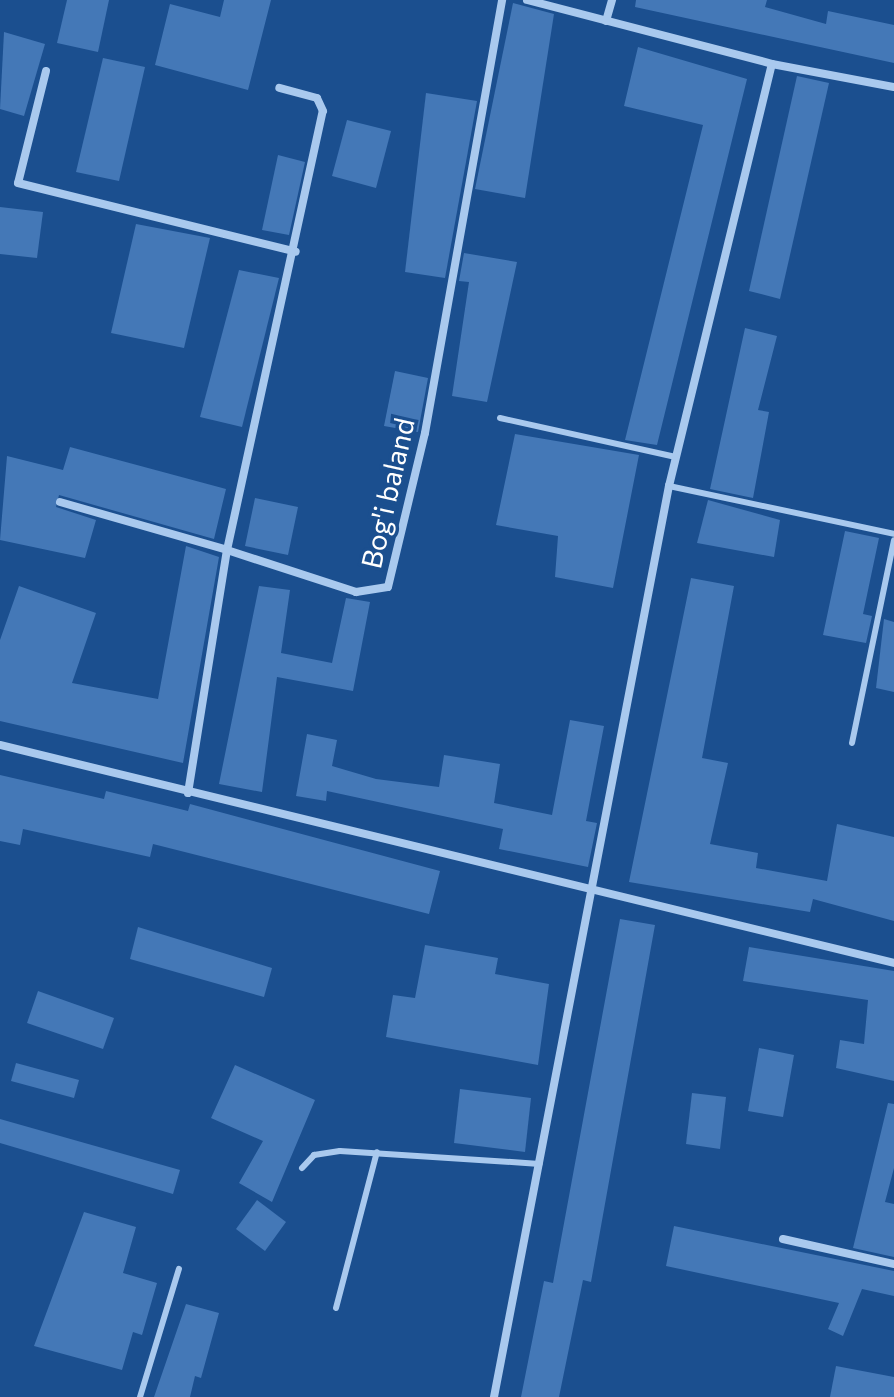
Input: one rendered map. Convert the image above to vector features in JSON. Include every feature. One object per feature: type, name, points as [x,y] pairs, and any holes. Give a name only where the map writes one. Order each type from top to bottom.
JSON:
[{"type":"street","name":"Bog'i baland","points":[[227,550],[356,592],[388,587],[425,433],[502,0]]},
{"type":"street","points":[[527,0],[772,64],[894,87]]},
{"type":"street","points":[[606,21],[612,0]]},
{"type":"street","points":[[494,1397],[594,892],[669,486],[772,64]]},
{"type":"street","points":[[46,71],[18,183],[296,252]]},
{"type":"street","points":[[188,793],[227,550],[296,252],[323,111],[317,98],[279,88]]},
{"type":"street","points":[[60,502],[227,550]]},
{"type":"street","points":[[0,745],[894,963]]},
{"type":"street","points":[[783,1239],[894,1264]]},
{"type":"lane","points":[[500,418],[676,457]]},
{"type":"lane","points":[[669,486],[894,534]]},
{"type":"lane","points":[[852,743],[894,540]]},
{"type":"lane","points":[[302,1168],[314,1155],[377,1152],[540,1164]]},
{"type":"lane","points":[[336,1308],[377,1152]]},
{"type":"lane","points":[[140,1397],[179,1269]]},
{"type":"building","points":[[67,0],[109,0],[98,52],[57,43]]},
{"type":"building","points":[[224,0],[271,0],[248,90],[155,65],[170,4],[220,17]]},
{"type":"building","points":[[636,0],[767,0],[765,7],[826,24],[828,11],[894,25],[894,63],[635,7]]},
{"type":"building","points":[[513,3],[554,14],[525,198],[475,189]]},
{"type":"building","points":[[4,32],[45,44],[24,116],[0,109]]},
{"type":"building","points":[[638,47],[747,79],[657,445],[625,440],[703,125],[624,106]]},
{"type":"building","points":[[103,58],[145,67],[119,181],[76,172]]},
{"type":"building","points":[[797,76],[829,83],[780,299],[749,291]]},
{"type":"building","points":[[426,93],[477,101],[445,278],[405,272]]},
{"type":"building","points":[[347,120],[391,131],[376,188],[332,176]]},
{"type":"building","points":[[278,155],[305,162],[289,235],[262,230]]},
{"type":"building","points":[[0,207],[43,212],[37,258],[0,254]]},
{"type":"building","points":[[136,224],[210,238],[184,348],[111,333]]},
{"type":"building","points":[[464,253],[517,262],[487,402],[452,396],[469,282],[459,281]]},
{"type":"building","points":[[239,270],[279,278],[242,427],[200,417]]},
{"type":"building","points":[[745,328],[777,336],[758,410],[769,412],[753,498],[710,489]]},
{"type":"building","points":[[395,371],[428,378],[418,432],[384,426]]},
{"type":"building","points":[[515,434],[639,455],[613,588],[555,577],[558,536],[496,525]]},
{"type":"building","points":[[70,447],[226,489],[214,539],[59,495],[56,507],[96,520],[85,558],[0,540],[7,456],[63,470]]},
{"type":"building","points":[[255,498],[298,507],[288,555],[245,546]]},
{"type":"building","points":[[708,500],[780,520],[774,557],[697,543]]},
{"type":"building","points":[[845,531],[879,538],[863,614],[872,616],[866,643],[823,635]]},
{"type":"building","points":[[186,546],[219,557],[183,763],[0,721],[0,640],[19,586],[96,613],[72,683],[158,699]]},
{"type":"building","points":[[691,578],[734,586],[702,758],[728,763],[710,844],[758,853],[756,868],[827,881],[837,824],[894,837],[894,921],[813,899],[810,912],[629,882]]},
{"type":"building","points":[[259,586],[290,590],[281,653],[332,663],[346,598],[370,602],[353,691],[277,677],[262,792],[219,784]]},
{"type":"building","points":[[884,619],[894,622],[894,692],[876,688]]},
{"type":"building","points":[[570,720],[604,726],[586,821],[597,823],[588,867],[499,849],[503,829],[327,791],[326,801],[296,796],[307,734],[337,740],[332,766],[376,779],[439,787],[444,755],[500,764],[494,803],[552,815]]},
{"type":"building","points":[[0,775],[104,799],[106,791],[188,811],[190,804],[440,871],[429,914],[153,844],[150,857],[23,829],[20,845],[0,841]]},
{"type":"building","points":[[620,919],[655,925],[591,1282],[583,1280],[559,1397],[521,1397],[544,1281],[553,1283]]},
{"type":"building","points":[[138,927],[272,968],[264,997],[130,959]]},
{"type":"building","points":[[425,945],[498,958],[495,974],[549,984],[538,1065],[386,1037],[393,995],[415,998]]},
{"type":"building","points":[[749,947],[894,971],[894,1081],[836,1068],[840,1040],[864,1044],[868,1000],[743,981]]},
{"type":"building","points":[[38,991],[114,1018],[103,1049],[27,1023]]},
{"type":"building","points":[[759,1048],[794,1055],[783,1117],[748,1111]]},
{"type":"building","points":[[16,1063],[79,1080],[74,1098],[11,1081]]},
{"type":"building","points":[[235,1065],[315,1100],[272,1202],[239,1183],[263,1141],[211,1118]]},
{"type":"building","points":[[460,1089],[531,1098],[525,1152],[454,1143]]},
{"type":"building","points":[[692,1093],[726,1097],[720,1149],[686,1144]]},
{"type":"building","points":[[888,1103],[894,1104],[894,1168],[885,1202],[894,1204],[894,1257],[853,1248]]},
{"type":"building","points":[[0,1119],[180,1170],[173,1194],[0,1143]]},
{"type":"building","points":[[257,1200],[286,1222],[265,1251],[236,1229]]},
{"type":"building","points":[[84,1212],[136,1227],[123,1273],[157,1283],[142,1335],[133,1332],[122,1370],[34,1346]]},
{"type":"building","points":[[674,1226],[894,1271],[894,1296],[862,1289],[843,1336],[828,1329],[839,1303],[666,1266]]},
{"type":"building","points":[[186,1304],[219,1313],[201,1378],[195,1376],[190,1397],[154,1397]]},
{"type":"building","points":[[836,1366],[894,1377],[894,1397],[830,1397]]}]
